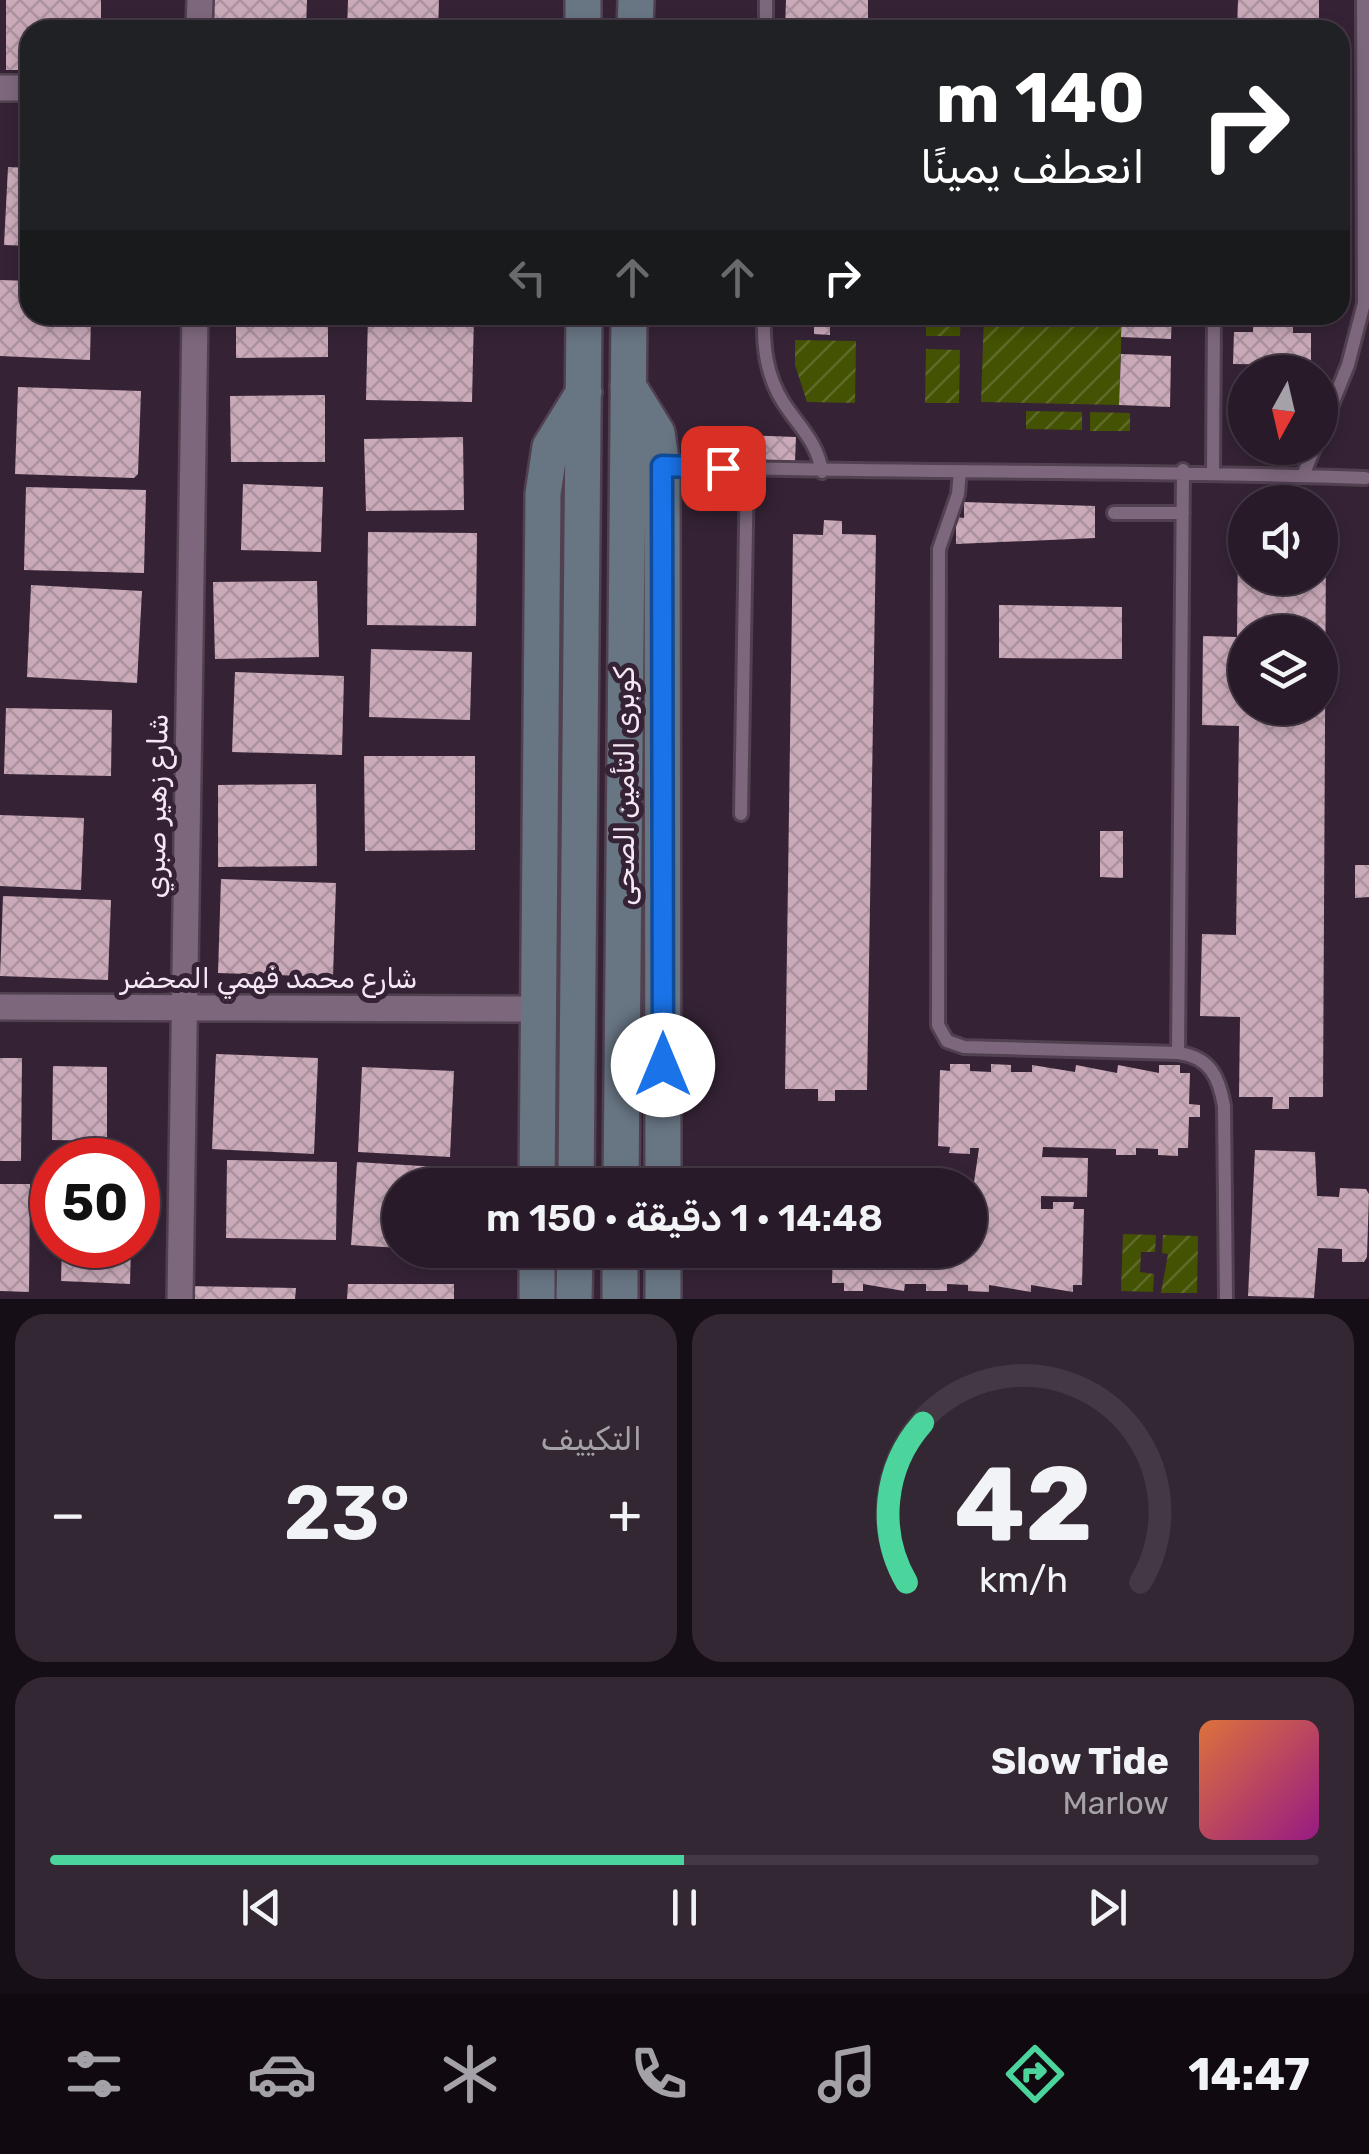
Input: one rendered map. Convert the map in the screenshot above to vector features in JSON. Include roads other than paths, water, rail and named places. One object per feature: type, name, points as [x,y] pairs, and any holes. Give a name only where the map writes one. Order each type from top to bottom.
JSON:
[{"type":"main road","name":"كوبرى التأمين الصحى","points":[[576,1168],[584,325]]},
{"type":"main road","name":"كوبرى التأمين الصحى","points":[[621,1168],[629,325]]},
{"type":"main road","points":[[628,386],[657,433],[662,466],[663,1168]]},
{"type":"main road","points":[[537,1168],[545,466],[560,426],[584,392]]},
{"type":"main road","points":[[537,1268],[537,1299]]},
{"type":"main road","points":[[574,1299],[575,1268]]},
{"type":"main road","points":[[620,1268],[620,1299]]},
{"type":"main road","points":[[663,1268],[663,1299]]},
{"type":"street","name":"شارع زهير صبري","points":[[180,1299],[195,325]]},
{"type":"street","name":"شارع محمد فهمي المحضر","points":[[0,1007],[537,1009]]},
{"type":"lane","points":[[1338,390],[1364,303],[1364,0]]},
{"type":"lane","points":[[764,325],[764,350],[772,379],[786,406],[811,437],[822,472]]},
{"type":"lane","points":[[1213,472],[1214,325]]},
{"type":"lane","points":[[1303,476],[1307,465]]},
{"type":"lane","points":[[662,466],[822,472],[1183,470],[1365,478]]},
{"type":"lane","points":[[742,814],[748,469]]},
{"type":"lane","points":[[1178,1053],[1183,470]]},
{"type":"lane","points":[[960,471],[958,494],[939,549],[941,1034],[964,1047],[1178,1053],[1208,1066],[1222,1095],[1226,1299]]},
{"type":"lane","points":[[1114,514],[1183,514]]}]
